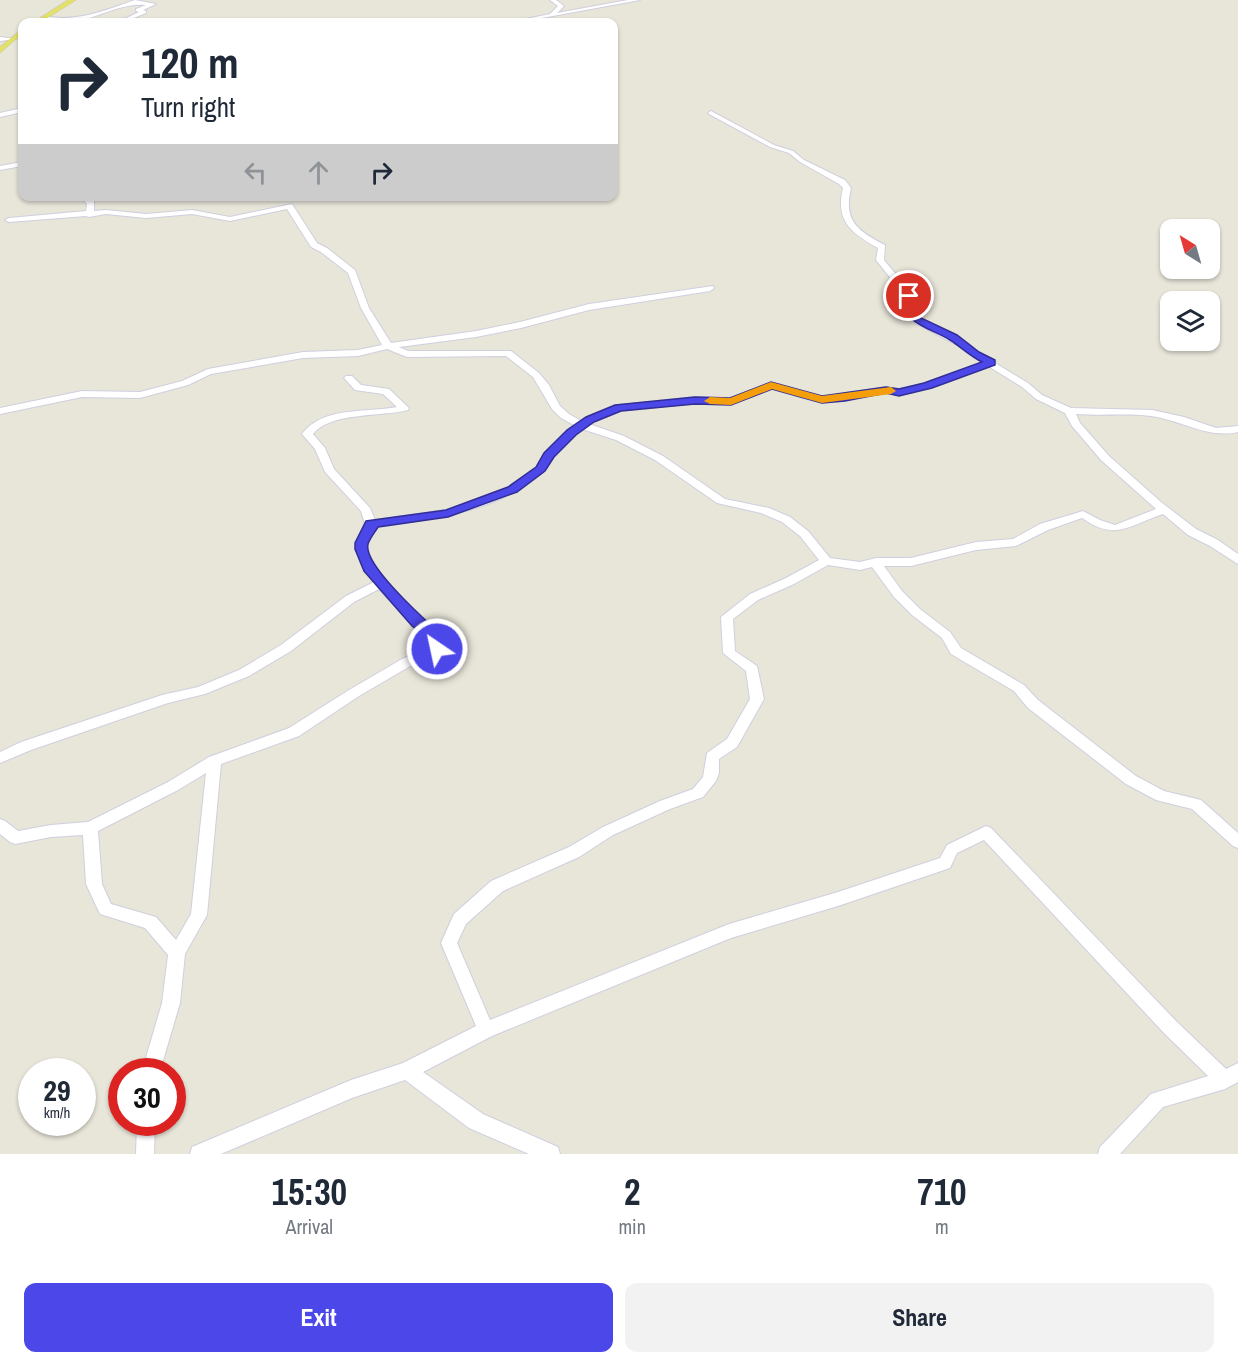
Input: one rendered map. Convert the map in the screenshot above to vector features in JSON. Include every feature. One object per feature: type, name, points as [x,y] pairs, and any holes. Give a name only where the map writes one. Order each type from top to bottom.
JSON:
[{"type":"main road","points":[[45,18],[73,0]]},
{"type":"main road","points":[[1,45],[18,35]]},
{"type":"street","points":[[552,15],[561,6],[553,0]]},
{"type":"street","points":[[536,18],[636,0]]},
{"type":"street","points":[[77,18],[138,1],[153,4],[138,10],[144,12],[131,18]]},
{"type":"street","points":[[0,115],[18,111]]},
{"type":"street","points":[[711,113],[772,146],[791,152],[802,161],[842,182],[847,188],[844,202],[847,220],[861,236],[882,247],[880,260],[899,282],[900,288],[909,296],[910,312],[918,321],[953,338],[1039,397],[1069,411],[1135,410],[1180,420],[1207,430],[1227,433],[1238,429]]},
{"type":"street","points":[[0,168],[18,165]]},
{"type":"street","points":[[89,201],[91,203],[89,215]]},
{"type":"street","points":[[9,220],[106,212],[146,216],[192,212],[230,219],[289,206],[314,245],[324,247],[340,266],[352,272],[365,308],[388,346],[407,354],[508,353],[536,375],[556,407],[565,416],[660,458],[721,501],[731,505],[768,510],[798,528],[814,541],[826,561]]},
{"type":"street","points":[[0,411],[82,394],[140,395],[185,383],[208,372],[303,355],[358,353],[388,346],[476,334],[589,307],[710,288]]},
{"type":"street","points":[[371,524],[448,513],[513,490],[541,469],[549,455],[581,425],[619,408],[695,400],[731,402],[771,386],[822,400],[886,390],[899,392],[928,385],[991,362]]},
{"type":"street","points":[[0,825],[15,838],[51,831],[90,828],[174,786],[214,761],[294,732],[407,662],[435,651],[437,647],[430,633],[371,571],[362,549],[362,543],[372,526],[366,510],[329,470],[322,452],[309,436],[308,432],[314,426],[332,419],[404,408],[386,391],[358,388],[349,378]]},
{"type":"street","points":[[1069,411],[1076,424],[1105,458],[1191,531],[1238,560]]},
{"type":"street","points":[[486,1030],[449,943],[460,919],[497,886],[574,852],[608,831],[698,793],[708,786],[713,773],[712,757],[732,743],[757,699],[752,669],[729,652],[728,617],[754,597],[826,561],[860,566],[876,562],[910,562],[976,546],[1016,542],[1044,526],[1083,514],[1100,527],[1116,530],[1149,514],[1165,510]]},
{"type":"street","points":[[876,562],[883,576],[898,594],[916,612],[946,635],[956,651],[1018,688],[1033,704],[1131,780],[1161,796],[1196,804],[1238,842]]},
{"type":"street","points":[[0,758],[26,746],[167,698],[200,691],[236,677],[286,648],[350,599],[381,584]]},
{"type":"street","points":[[155,1058],[171,1003],[177,953],[199,915],[214,761]]},
{"type":"street","points":[[90,828],[94,884],[106,909],[150,922],[177,953]]},
{"type":"street","points":[[199,1154],[351,1089],[407,1071],[486,1030],[729,931],[838,899],[945,863],[952,849],[986,832],[1170,1027],[1232,1076]]},
{"type":"street","points":[[407,1071],[476,1121],[550,1154]]},
{"type":"street","points":[[1107,1154],[1157,1100],[1232,1076]]},
{"type":"street","points":[[145,1154],[146,1136]]},
{"type":"slow traffic","points":[[710,401],[731,402],[771,386],[782,387],[810,398],[822,400],[845,398],[876,391],[891,391]]},
{"type":"route","points":[[437,649],[430,633],[381,584],[363,556],[362,543],[371,524],[399,522],[448,513],[513,490],[541,469],[549,455],[581,425],[590,419],[619,408],[695,400],[731,402],[771,386],[782,387],[810,398],[822,400],[845,398],[876,391],[899,392],[915,390],[991,362],[953,338],[918,321],[910,312],[909,296]]}]
